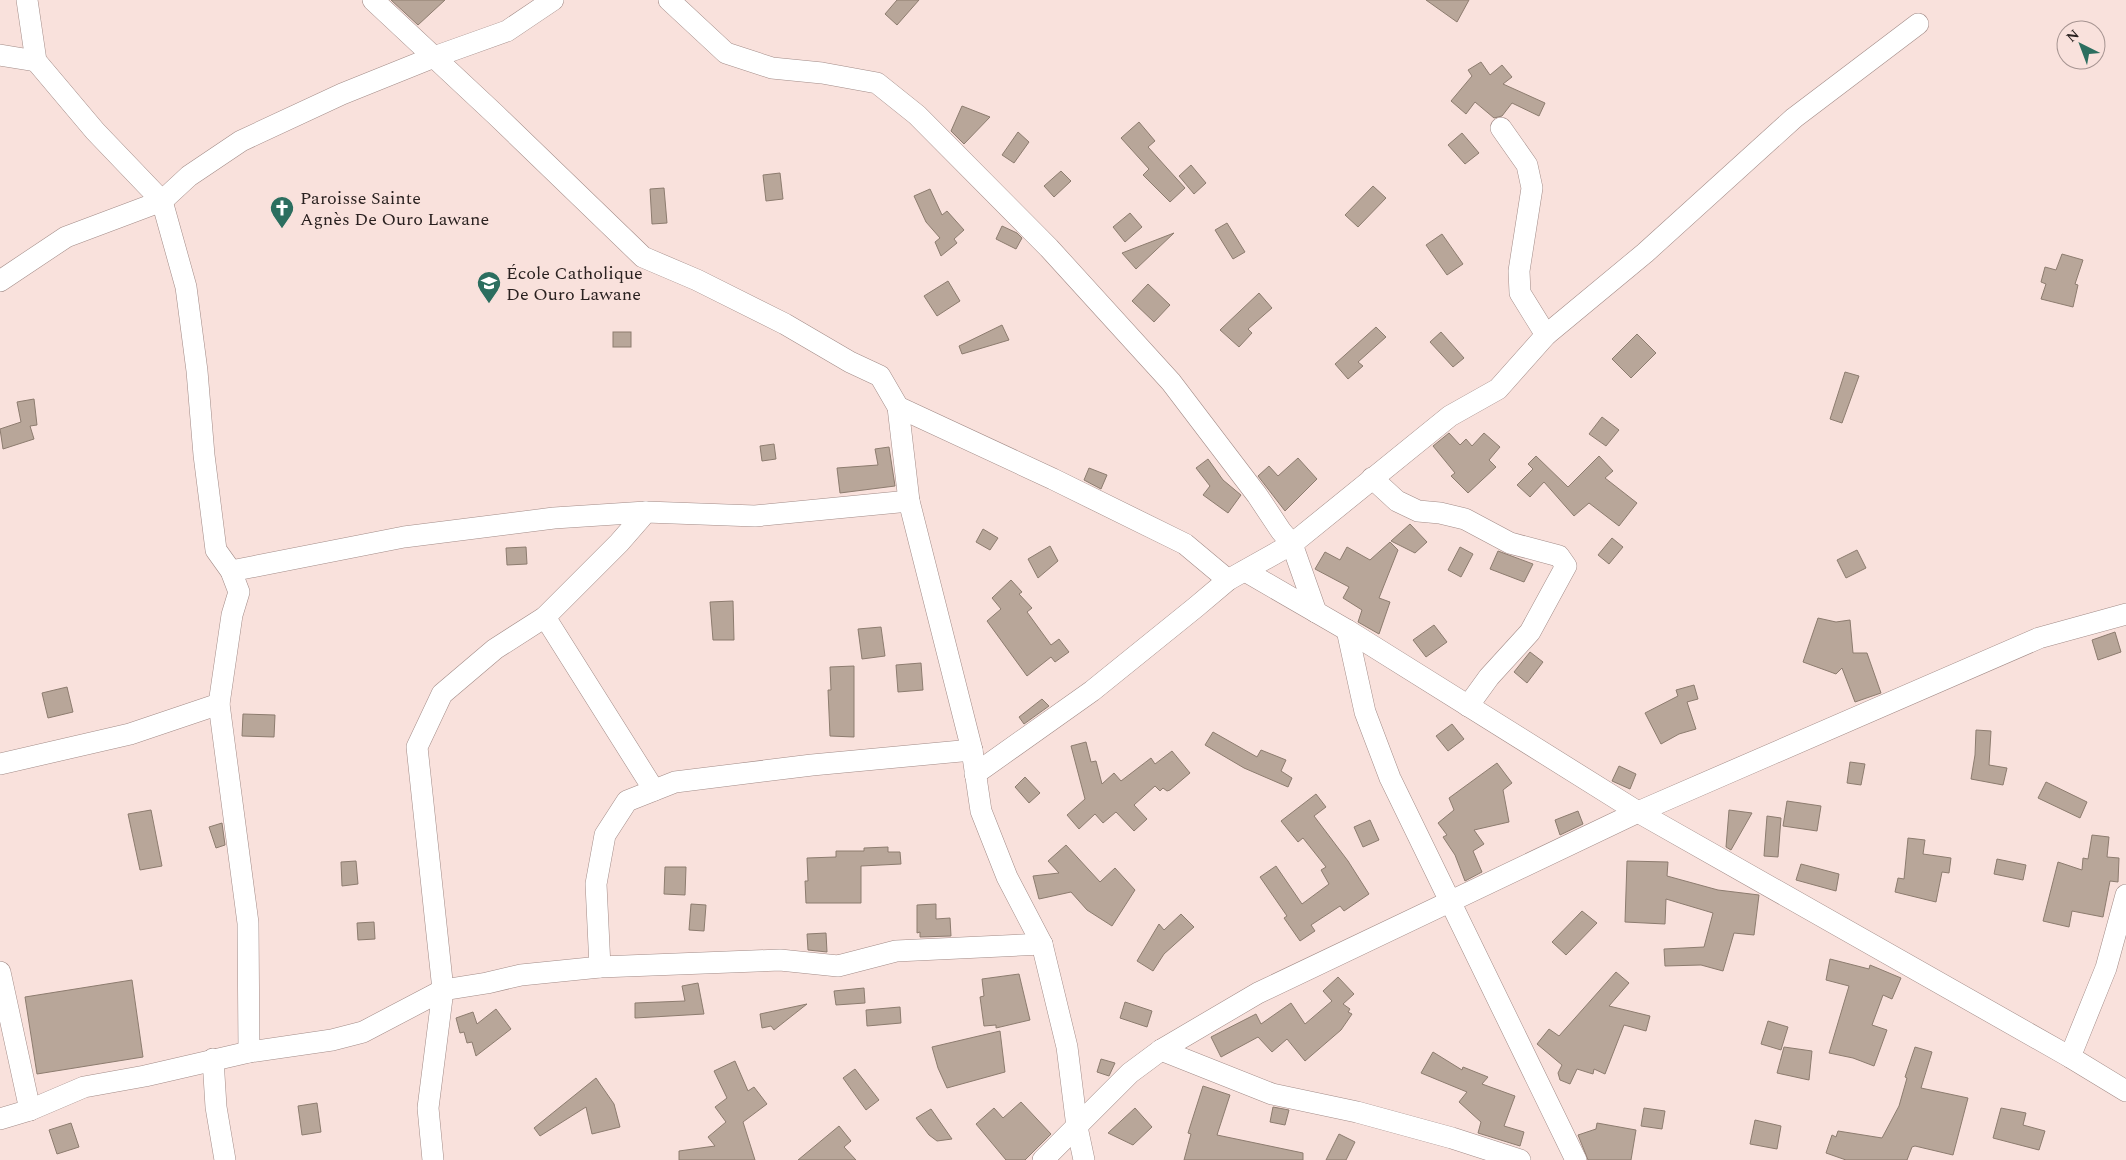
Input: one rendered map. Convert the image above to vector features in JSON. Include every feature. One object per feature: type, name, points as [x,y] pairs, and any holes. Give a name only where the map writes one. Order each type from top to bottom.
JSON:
[{"type":"street","points":[[27,0],[36,61],[95,131],[162,201],[186,287],[216,550],[230,571],[239,592],[232,615],[219,704],[248,923],[249,1052]]},
{"type":"street","points":[[373,0],[643,257],[697,280],[785,324],[850,362],[880,376],[898,407],[909,501],[972,750],[981,811],[1007,877],[1042,944],[1067,1047],[1077,1127],[1084,1160]]},
{"type":"street","points":[[0,280],[66,236],[162,201],[189,176],[241,141],[342,94],[434,57],[507,31],[553,0]]},
{"type":"street","points":[[669,0],[726,54],[772,68],[822,73],[877,84],[917,115],[1049,248],[1171,382],[1292,544],[1316,612]]},
{"type":"street","points":[[975,774],[1092,691],[1236,575],[1292,544],[1450,416],[1498,388],[1546,335],[1645,253],[1794,118],[1918,24]]},
{"type":"street","points":[[0,55],[36,61]]},
{"type":"street","points":[[1501,128],[1527,165],[1532,188],[1519,271],[1520,293],[1546,335]]},
{"type":"street","points":[[898,407],[1053,478],[1185,544],[1236,575],[1316,612],[1638,812],[2070,1057],[2126,1091]]},
{"type":"street","points":[[1372,478],[1397,501],[1418,511],[1465,519],[1510,543],[1559,556],[1566,566],[1530,632],[1489,677],[1468,706]]},
{"type":"street","points":[[230,571],[404,537],[554,518],[646,512],[755,516],[909,501]]},
{"type":"street","points":[[433,1160],[428,1108],[443,990],[417,747],[442,694],[496,649],[545,617],[619,543],[646,512]]},
{"type":"street","points":[[1043,1160],[1130,1072],[1162,1050],[1258,993],[1638,812],[2039,638],[2126,614]]},
{"type":"street","points":[[545,617],[654,790]]},
{"type":"street","points":[[1347,630],[1365,712],[1390,778],[1576,1160]]},
{"type":"street","points":[[0,764],[130,734],[219,704]]},
{"type":"street","points":[[600,966],[596,884],[605,835],[626,801],[685,780],[812,765],[972,750]]},
{"type":"street","points":[[2070,1057],[2106,968],[2126,895]]},
{"type":"street","points":[[0,1119],[30,1110],[84,1087],[145,1076],[213,1059],[332,1040],[363,1032],[443,990],[521,975],[600,966],[780,960],[838,966],[896,951],[1042,944]]},
{"type":"street","points":[[0,972],[30,1110]]},
{"type":"street","points":[[1162,1050],[1272,1094],[1356,1112],[1452,1138],[1520,1160]]},
{"type":"street","points":[[213,1059],[216,1107],[225,1160]]},
{"type":"building","points":[[391,0],[445,0],[418,25]]},
{"type":"building","points":[[897,0],[919,0],[897,25],[885,14]]},
{"type":"building","points":[[1426,0],[1469,0],[1457,22]]},
{"type":"building","points":[[1481,62],[1490,75],[1502,65],[1512,77],[1503,84],[1545,103],[1539,116],[1512,103],[1502,116],[1494,118],[1475,102],[1466,114],[1451,101],[1472,76],[1468,70]]},
{"type":"building","points":[[962,106],[990,117],[964,144],[951,131]]},
{"type":"building","points":[[1139,122],[1155,141],[1148,147],[1185,188],[1170,202],[1143,175],[1149,169],[1121,138]]},
{"type":"building","points":[[1018,132],[1029,142],[1014,163],[1002,155]]},
{"type":"building","points":[[1462,133],[1479,153],[1465,164],[1448,145]]},
{"type":"building","points":[[1191,165],[1206,183],[1194,194],[1179,176]]},
{"type":"building","points":[[1061,171],[1071,181],[1054,197],[1044,186]]},
{"type":"building","points":[[780,173],[783,199],[766,201],[763,175]]},
{"type":"building","points":[[1373,186],[1386,198],[1358,227],[1345,215]]},
{"type":"building","points":[[664,188],[667,223],[652,224],[650,189]]},
{"type":"building","points":[[930,189],[942,215],[947,211],[964,230],[954,239],[957,243],[941,256],[935,242],[940,238],[926,222],[914,196]]},
{"type":"building","points":[[1130,213],[1142,227],[1125,242],[1113,227]]},
{"type":"building","points":[[1227,223],[1245,252],[1233,259],[1215,230]]},
{"type":"building","points":[[1002,226],[1017,233],[1022,238],[1016,249],[996,239]]},
{"type":"building","points":[[1174,233],[1136,269],[1122,253]]},
{"type":"building","points":[[1442,234],[1463,264],[1447,275],[1426,245]]},
{"type":"building","points":[[2062,254],[2083,260],[2075,284],[2078,285],[2073,307],[2041,299],[2046,284],[2041,282],[2045,267],[2056,270]]},
{"type":"building","points":[[948,281],[960,301],[937,316],[924,296]]},
{"type":"building","points":[[1148,284],[1170,305],[1154,322],[1132,301]]},
{"type":"building","points":[[1259,293],[1272,308],[1248,329],[1252,333],[1239,347],[1220,330]]},
{"type":"building","points":[[1002,325],[1009,340],[962,354],[959,346]]},
{"type":"building","points":[[1376,327],[1386,337],[1358,362],[1363,366],[1348,379],[1335,364]]},
{"type":"building","points":[[613,332],[631,332],[631,347],[613,347]]},
{"type":"building","points":[[1441,332],[1464,358],[1453,367],[1430,342]]},
{"type":"building","points":[[1637,334],[1656,353],[1631,378],[1612,359]]},
{"type":"building","points":[[1845,372],[1859,376],[1842,423],[1830,419]]},
{"type":"building","points":[[34,399],[37,425],[30,426],[34,439],[3,449],[0,429],[21,422],[17,402]]},
{"type":"building","points":[[1602,417],[1619,430],[1606,446],[1589,434]]},
{"type":"building","points":[[1449,433],[1460,445],[1466,439],[1472,446],[1484,433],[1500,447],[1489,460],[1496,467],[1468,493],[1451,476],[1455,473],[1433,446]]},
{"type":"building","points":[[774,444],[776,459],[762,461],[760,446]]},
{"type":"building","points":[[889,447],[895,486],[840,493],[837,468],[878,465],[875,449]]},
{"type":"building","points":[[1536,456],[1568,487],[1599,456],[1613,471],[1605,478],[1637,503],[1619,526],[1589,503],[1574,516],[1544,482],[1530,497],[1517,485],[1533,469],[1528,464]]},
{"type":"building","points":[[1298,458],[1317,479],[1285,511],[1258,476],[1269,466],[1278,476]]},
{"type":"building","points":[[1208,459],[1223,480],[1241,495],[1228,513],[1203,495],[1210,486],[1196,468]]},
{"type":"building","points":[[1089,468],[1107,475],[1101,489],[1084,480]]},
{"type":"building","points":[[1410,524],[1427,542],[1415,553],[1391,541]]},
{"type":"building","points":[[983,529],[998,538],[990,550],[976,542]]},
{"type":"building","points":[[1612,538],[1623,547],[1609,564],[1598,555]]},
{"type":"building","points":[[1390,542],[1398,550],[1379,598],[1390,602],[1379,634],[1358,622],[1362,610],[1343,598],[1349,587],[1315,569],[1325,552],[1340,560],[1347,547],[1370,560]]},
{"type":"building","points":[[1050,546],[1058,561],[1038,578],[1028,559]]},
{"type":"building","points":[[526,547],[527,564],[507,565],[506,548]]},
{"type":"building","points":[[1460,547],[1473,554],[1461,577],[1448,570]]},
{"type":"building","points":[[1857,550],[1866,568],[1846,578],[1837,560]]},
{"type":"building","points":[[1498,551],[1533,564],[1524,582],[1490,569]]},
{"type":"building","points":[[1011,580],[1022,592],[1019,594],[1032,608],[1027,612],[1051,645],[1059,639],[1069,652],[1055,662],[1051,657],[1027,676],[987,621],[1001,609],[992,598]]},
{"type":"building","points":[[733,601],[734,640],[713,640],[710,602]]},
{"type":"building","points":[[1818,618],[1836,622],[1850,620],[1853,653],[1867,653],[1881,693],[1855,702],[1842,668],[1836,674],[1803,662]]},
{"type":"building","points":[[1434,625],[1447,642],[1426,657],[1413,640]]},
{"type":"building","points":[[881,627],[885,656],[862,659],[858,629]]},
{"type":"building","points":[[2115,632],[2121,652],[2098,660],[2092,640]]},
{"type":"building","points":[[1530,652],[1543,662],[1527,683],[1514,672]]},
{"type":"building","points":[[921,663],[923,690],[898,692],[896,665]]},
{"type":"building","points":[[854,666],[854,737],[830,736],[828,690],[831,690],[830,667]]},
{"type":"building","points":[[1694,685],[1698,699],[1687,702],[1696,729],[1679,734],[1661,744],[1645,713],[1678,696],[1676,690]]},
{"type":"building","points":[[67,687],[73,712],[48,718],[42,693]]},
{"type":"building","points":[[1042,699],[1049,706],[1024,724],[1019,717]]},
{"type":"building","points":[[243,714],[275,715],[274,737],[242,736]]},
{"type":"building","points":[[1452,724],[1464,739],[1448,751],[1436,736]]},
{"type":"building","points":[[1976,730],[1991,731],[1989,765],[2007,768],[2003,785],[1971,779],[1975,755]]},
{"type":"building","points":[[1213,732],[1257,757],[1261,750],[1286,760],[1281,771],[1292,778],[1288,787],[1244,768],[1205,745]]},
{"type":"building","points":[[1086,742],[1091,762],[1096,761],[1102,784],[1114,773],[1121,781],[1151,758],[1155,764],[1172,751],[1190,773],[1170,790],[1167,791],[1163,788],[1160,791],[1155,786],[1134,805],[1147,819],[1134,831],[1116,812],[1103,823],[1095,814],[1079,829],[1067,815],[1085,799],[1071,746]]},
{"type":"building","points":[[1850,762],[1865,764],[1861,785],[1847,783]]},
{"type":"building","points":[[1497,763],[1512,783],[1503,790],[1509,822],[1474,830],[1484,844],[1473,851],[1482,872],[1465,881],[1455,855],[1443,837],[1447,835],[1438,823],[1454,810],[1449,798]]},
{"type":"building","points":[[1619,766],[1636,774],[1630,789],[1612,781]]},
{"type":"building","points":[[1025,777],[1040,793],[1029,803],[1015,787]]},
{"type":"building","points":[[2046,782],[2087,802],[2080,818],[2038,798]]},
{"type":"building","points":[[1316,794],[1326,807],[1314,816],[1348,861],[1369,894],[1344,911],[1340,906],[1311,925],[1315,931],[1300,941],[1284,918],[1287,916],[1260,877],[1276,866],[1302,904],[1329,884],[1321,870],[1326,867],[1303,838],[1298,842],[1281,821]]},
{"type":"building","points":[[1787,801],[1821,806],[1817,831],[1783,826]]},
{"type":"building","points":[[151,810],[162,866],[140,870],[128,814]]},
{"type":"building","points":[[1729,810],[1752,813],[1731,850],[1726,847]]},
{"type":"building","points":[[1578,811],[1583,824],[1560,835],[1555,820]]},
{"type":"building","points":[[1767,816],[1781,818],[1778,857],[1764,856]]},
{"type":"building","points":[[1370,820],[1379,840],[1363,847],[1354,827]]},
{"type":"building","points":[[222,823],[225,845],[216,848],[209,827]]},
{"type":"building","points":[[2092,835],[2109,837],[2107,857],[2119,858],[2118,882],[2110,881],[2103,917],[2072,911],[2069,927],[2043,921],[2058,862],[2082,870],[2083,858],[2088,859]]},
{"type":"building","points":[[1908,838],[1925,840],[1923,854],[1951,858],[1949,873],[1942,872],[1936,902],[1895,892],[1898,878],[1904,879]]},
{"type":"building","points":[[1066,845],[1100,882],[1115,868],[1135,890],[1112,926],[1087,910],[1071,892],[1039,899],[1033,876],[1059,873],[1048,861]]},
{"type":"building","points":[[888,847],[888,852],[900,852],[901,864],[861,866],[861,903],[806,903],[805,881],[808,881],[807,858],[836,857],[836,851],[864,851],[864,848]]},
{"type":"building","points":[[1997,859],[2026,865],[2023,880],[1994,874]]},
{"type":"building","points":[[356,861],[358,884],[342,886],[341,862]]},
{"type":"building","points":[[1627,861],[1668,862],[1667,876],[1718,890],[1759,895],[1754,935],[1734,933],[1723,971],[1701,965],[1665,966],[1664,949],[1704,947],[1713,913],[1666,899],[1665,924],[1625,922]]},
{"type":"building","points":[[1801,864],[1839,874],[1836,891],[1796,880]]},
{"type":"building","points":[[665,867],[686,867],[685,895],[664,894]]},
{"type":"building","points":[[691,904],[706,905],[704,931],[689,930]]},
{"type":"building","points":[[936,904],[936,919],[950,918],[951,936],[920,937],[920,932],[917,933],[917,905]]},
{"type":"building","points":[[1582,911],[1597,923],[1566,955],[1552,942]]},
{"type":"building","points":[[1181,914],[1194,927],[1164,954],[1153,971],[1137,961],[1159,924],[1164,930]]},
{"type":"building","points":[[374,922],[375,939],[358,940],[357,923]]},
{"type":"building","points":[[826,933],[827,952],[808,950],[807,934]]},
{"type":"building","points":[[1830,959],[1869,969],[1870,965],[1901,978],[1892,999],[1883,995],[1872,1025],[1887,1030],[1874,1066],[1853,1058],[1829,1053],[1849,986],[1826,980]]},
{"type":"building","points":[[1616,972],[1629,983],[1609,1006],[1650,1016],[1646,1031],[1624,1025],[1605,1074],[1594,1069],[1593,1074],[1577,1069],[1570,1084],[1560,1080],[1558,1073],[1562,1065],[1537,1044],[1549,1029],[1559,1036]]},
{"type":"building","points":[[1019,974],[1030,1020],[996,1028],[996,1025],[984,1026],[980,997],[984,996],[982,979]]},
{"type":"building","points":[[1338,977],[1354,994],[1343,1004],[1350,1009],[1348,1012],[1352,1014],[1341,1030],[1305,1061],[1287,1039],[1272,1052],[1258,1037],[1221,1057],[1211,1037],[1256,1014],[1261,1024],[1291,1003],[1305,1024],[1332,1001],[1323,991]]},
{"type":"building","points":[[132,980],[143,1057],[37,1074],[25,997]]},
{"type":"building","points":[[698,983],[704,1014],[635,1018],[635,1003],[685,1001],[682,986]]},
{"type":"building","points":[[864,988],[865,1003],[836,1005],[834,991]]},
{"type":"building","points":[[1125,1002],[1152,1011],[1147,1027],[1120,1018]]},
{"type":"building","points":[[807,1004],[774,1030],[771,1026],[762,1028],[760,1014]]},
{"type":"building","points":[[900,1007],[901,1023],[867,1026],[866,1010]]},
{"type":"building","points":[[496,1009],[511,1029],[476,1056],[472,1042],[467,1043],[464,1032],[460,1033],[456,1018],[473,1012],[477,1024]]},
{"type":"building","points":[[1768,1021],[1788,1027],[1781,1050],[1761,1044]]},
{"type":"building","points":[[1000,1031],[1005,1072],[947,1088],[938,1068],[932,1047]]},
{"type":"building","points":[[1784,1047],[1812,1051],[1809,1080],[1777,1073]]},
{"type":"building","points":[[1915,1047],[1932,1052],[1921,1088],[1968,1098],[1953,1155],[1915,1146],[1912,1147],[1907,1160],[1846,1160],[1826,1153],[1832,1135],[1836,1137],[1838,1131],[1882,1138],[1899,1106],[1907,1078],[1905,1077]]},
{"type":"building","points":[[1433,1052],[1462,1070],[1463,1067],[1488,1077],[1482,1084],[1515,1096],[1504,1126],[1524,1132],[1520,1146],[1478,1133],[1481,1122],[1459,1102],[1467,1092],[1421,1073]]},
{"type":"building","points":[[1101,1059],[1115,1063],[1109,1076],[1097,1072]]},
{"type":"building","points":[[735,1061],[748,1091],[754,1087],[767,1104],[743,1122],[755,1160],[679,1160],[679,1151],[715,1146],[708,1137],[726,1122],[715,1107],[727,1098],[714,1071]]},
{"type":"building","points":[[855,1069],[879,1100],[866,1110],[843,1078]]},
{"type":"building","points":[[596,1078],[614,1104],[620,1127],[592,1134],[586,1107],[540,1136],[534,1128]]},
{"type":"building","points":[[1203,1086],[1230,1095],[1217,1135],[1303,1153],[1303,1160],[1184,1160],[1191,1134],[1188,1133]]},
{"type":"building","points":[[1021,1102],[1051,1134],[1025,1160],[1006,1160],[976,1124],[994,1108],[1003,1118]]},
{"type":"building","points":[[317,1103],[321,1132],[302,1135],[298,1106]]},
{"type":"building","points":[[1273,1107],[1289,1110],[1285,1125],[1270,1122]]},
{"type":"building","points":[[1135,1108],[1152,1127],[1133,1145],[1108,1133]]},
{"type":"building","points":[[1644,1108],[1665,1111],[1662,1129],[1641,1126]]},
{"type":"building","points":[[2001,1108],[2026,1113],[2023,1125],[2045,1131],[2039,1150],[1993,1138]]},
{"type":"building","points":[[931,1109],[952,1139],[937,1141],[929,1135],[916,1118]]},
{"type":"building","points":[[1755,1120],[1781,1126],[1777,1149],[1750,1144]]},
{"type":"building","points":[[71,1123],[79,1147],[57,1154],[49,1130]]},
{"type":"building","points":[[1597,1123],[1636,1130],[1631,1160],[1588,1160],[1578,1135],[1596,1129]]},
{"type":"building","points":[[839,1126],[851,1141],[844,1147],[856,1160],[798,1160]]},
{"type":"building","points":[[1339,1134],[1355,1142],[1346,1160],[1326,1160]]},
{"type":"place","name":"Paroisse Sainte Agnès De Ouro Lawane","points":[[282,229]]},
{"type":"place","name":"École Catholique De Ouro Lawane","points":[[489,304]]}]
